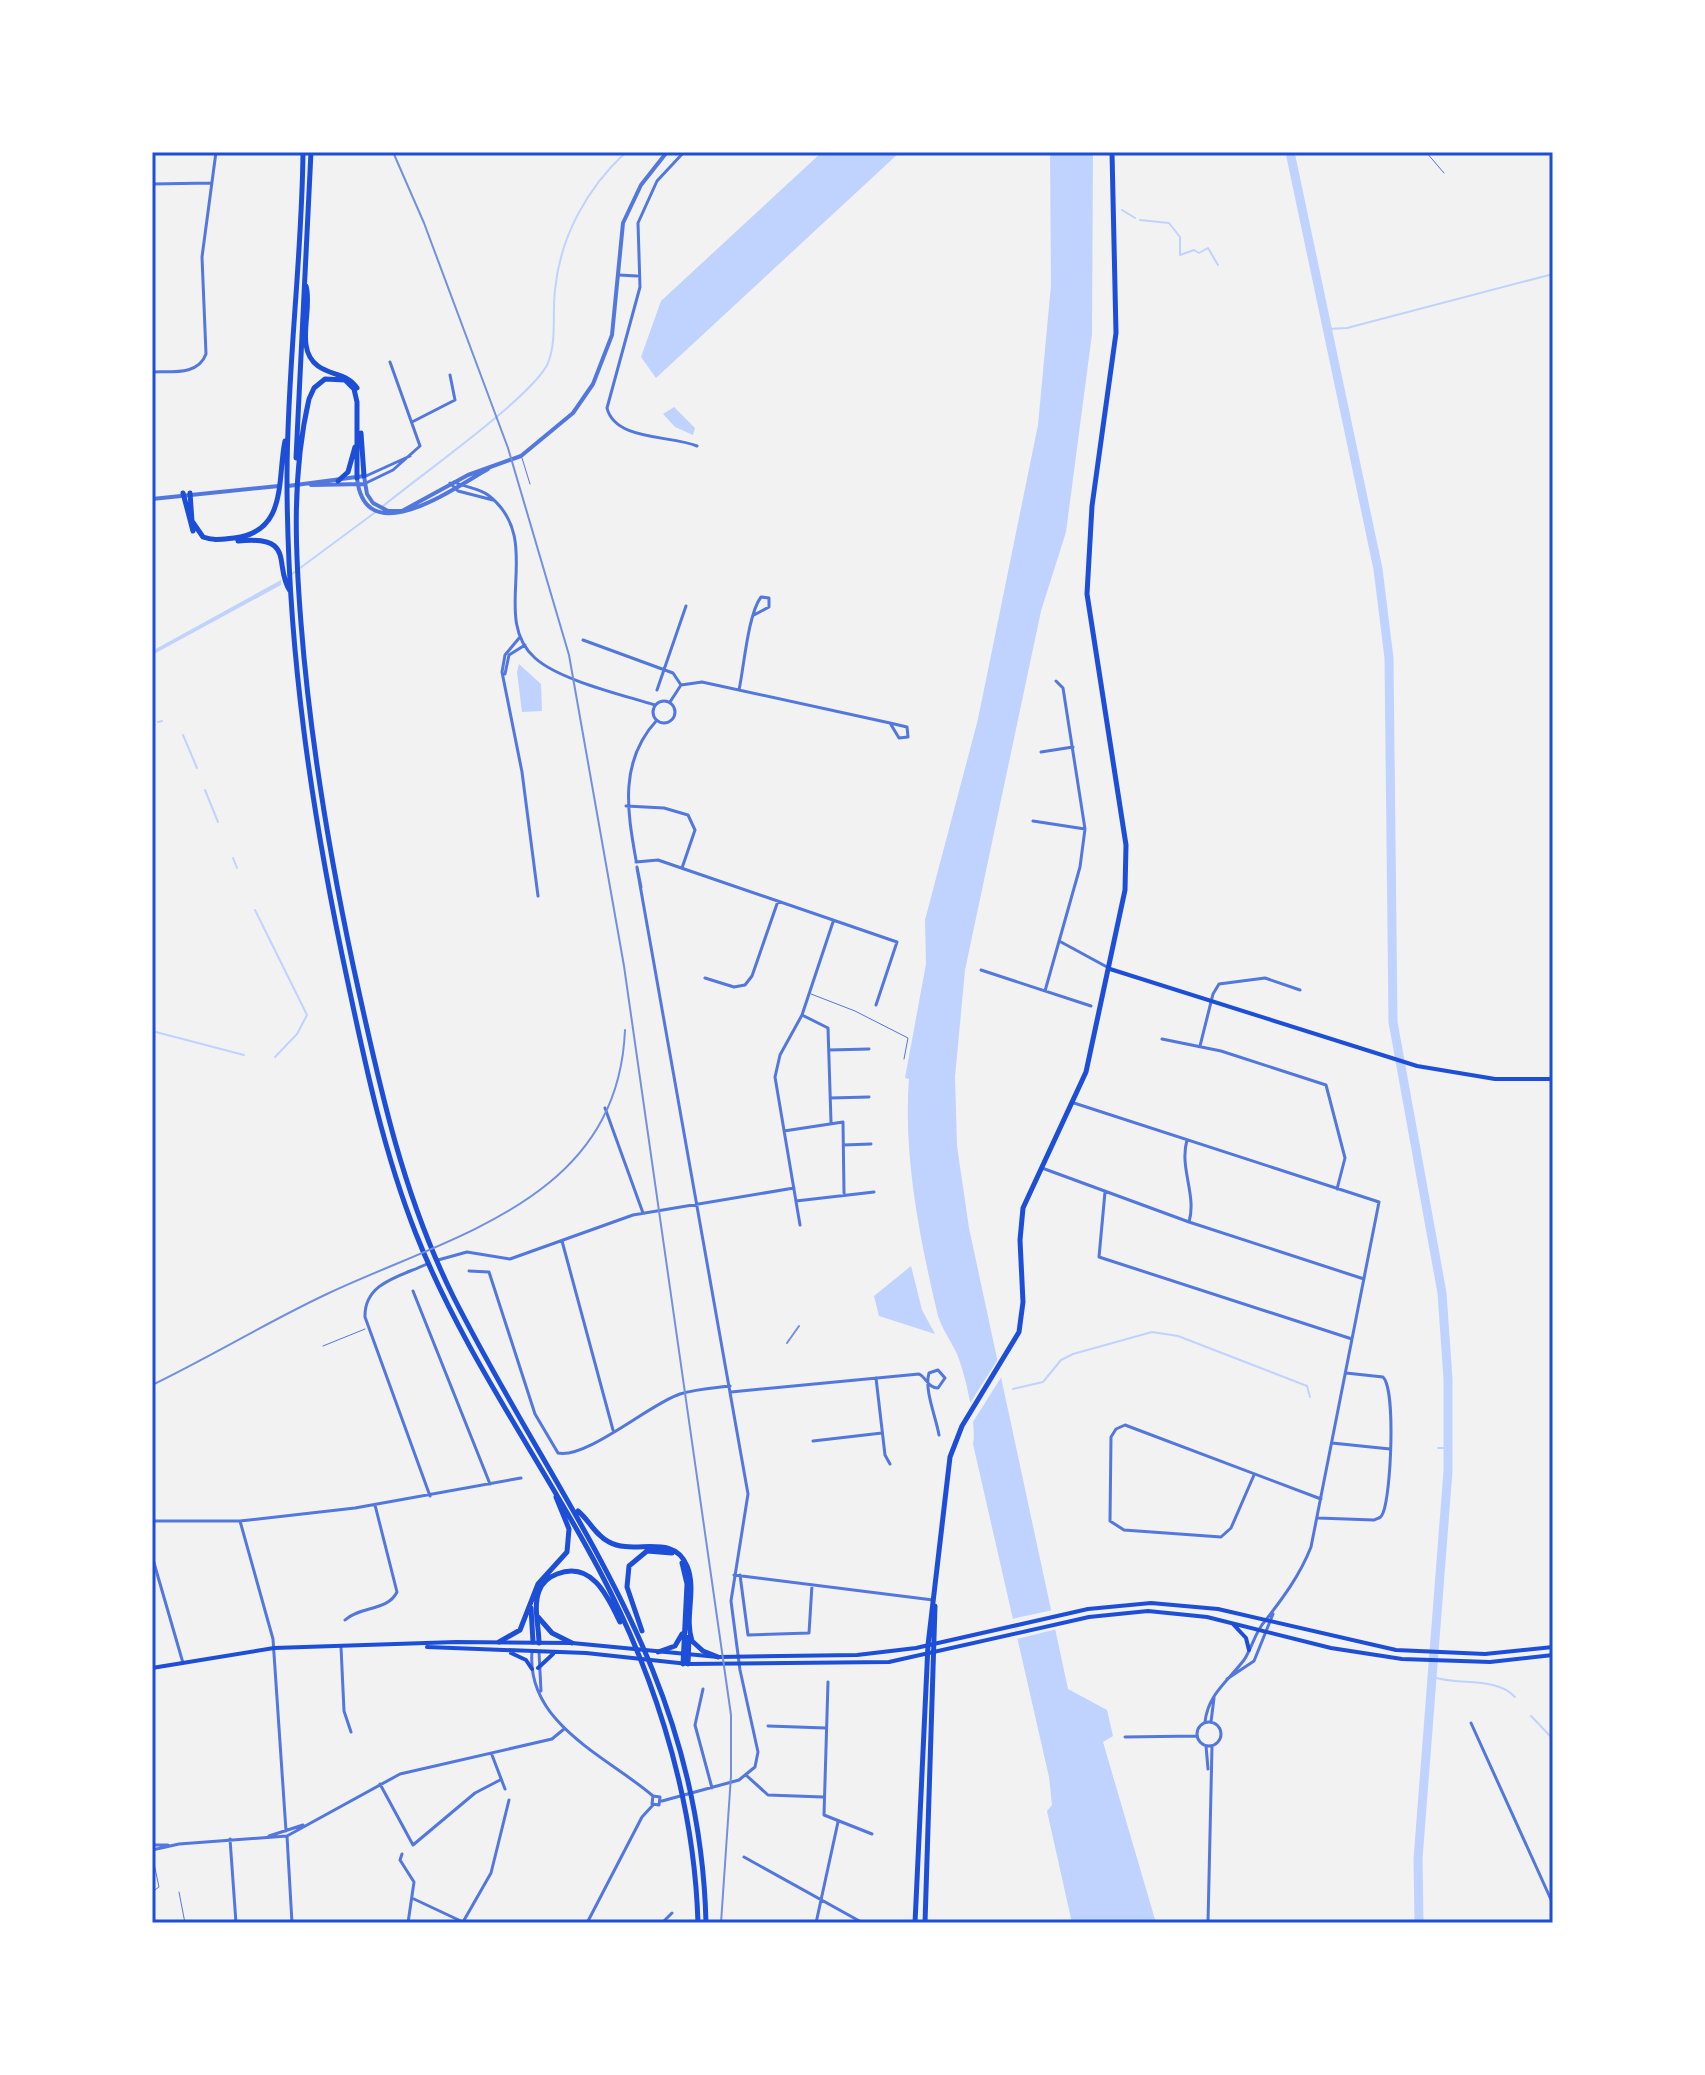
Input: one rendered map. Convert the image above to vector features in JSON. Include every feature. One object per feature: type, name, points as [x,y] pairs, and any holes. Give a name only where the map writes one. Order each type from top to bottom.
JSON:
[{"type":"main road","points":[[303,152],[284,492],[287,587],[290,591],[299,708],[331,905],[389,1156],[416,1236],[440,1287],[609,1589],[643,1667],[685,1802],[698,1923]]},
{"type":"main road","points":[[311,152],[296,475],[300,602],[323,809],[372,1053],[397,1154],[416,1210],[453,1295],[574,1508],[655,1669],[693,1800],[706,1923]]},
{"type":"main road","points":[[915,1922],[927,1655],[950,1457],[969,1416],[1000,1368],[1021,1324],[1020,1222],[1026,1200],[1074,1103],[1091,1057],[1124,899],[1127,854],[1088,612],[1088,556],[1116,333],[1112,152]]},
{"type":"main road","points":[[305,282],[310,356],[320,368],[342,375],[357,389],[364,476]]},
{"type":"main road","points":[[296,475],[309,399],[319,382],[340,378],[354,389],[357,481]]},
{"type":"main road","points":[[338,481],[348,472],[357,437]]},
{"type":"main road","points":[[187,493],[195,528],[203,537],[216,540],[257,532],[269,521],[284,492]]},
{"type":"main road","points":[[187,493],[189,522],[200,539],[217,543],[264,541],[280,554],[287,568]]},
{"type":"main road","points":[[1110,969],[1409,1063],[1495,1079],[1553,1079]]},
{"type":"main road","points":[[499,1642],[520,1630],[538,1584],[560,1564],[570,1543],[569,1529],[556,1492]]},
{"type":"main road","points":[[574,1508],[606,1541],[623,1547],[666,1547],[679,1555],[690,1575],[686,1655]]},
{"type":"main road","points":[[643,1640],[626,1581],[629,1566],[643,1552],[667,1551],[681,1562],[687,1584],[686,1664]]},
{"type":"main road","points":[[536,1652],[537,1601],[542,1585],[559,1573],[575,1571],[590,1576],[601,1587],[631,1639]]},
{"type":"main road","points":[[531,1603],[536,1642]]},
{"type":"main road","points":[[925,1923],[936,1653],[935,1603]]},
{"type":"main road","points":[[152,1668],[274,1648],[499,1642],[572,1643],[718,1657],[857,1655],[928,1645],[1054,1616],[1128,1604],[1170,1603],[1265,1620],[1341,1640],[1423,1653],[1485,1654],[1553,1647]]},
{"type":"main road","points":[[417,1646],[556,1652],[686,1664],[858,1663],[927,1655],[1056,1624],[1130,1612],[1183,1614],[1232,1622],[1339,1650],[1423,1661],[1490,1662],[1553,1655]]},
{"type":"main road","points":[[538,1616],[548,1629],[572,1643]]},
{"type":"main road","points":[[1232,1622],[1246,1638],[1249,1650]]},
{"type":"main road","points":[[658,1652],[678,1642],[685,1625]]},
{"type":"main road","points":[[689,1633],[698,1648],[718,1657]]},
{"type":"main road","points":[[509,1652],[526,1660],[535,1669],[556,1652]]},
{"type":"street","points":[[152,372],[186,371],[204,361],[202,257],[216,152]]},
{"type":"street","points":[[357,481],[360,496],[371,505],[386,513],[408,512],[454,484],[521,456],[565,421],[588,395],[612,335],[623,223],[642,182],[667,152]]},
{"type":"street","points":[[684,152],[657,181],[642,211],[637,236],[640,287],[608,394],[608,414],[626,429],[697,446]]},
{"type":"street","points":[[152,184],[211,183]]},
{"type":"street","points":[[619,275],[637,276]]},
{"type":"street","points":[[307,485],[338,481],[365,484],[393,470],[420,446],[390,362]]},
{"type":"street","points":[[412,422],[455,400],[450,375]]},
{"type":"street","points":[[152,499],[187,493],[357,481],[413,454]]},
{"type":"street","points":[[364,476],[371,505]]},
{"type":"street","points":[[454,484],[493,500],[506,513],[515,533],[516,619],[520,637],[536,659],[551,669],[655,705]]},
{"type":"street","points":[[739,690],[754,615],[759,598],[767,597],[769,607],[754,615]]},
{"type":"street","points":[[657,690],[686,606]]},
{"type":"street","points":[[520,637],[505,655],[505,678],[538,896]]},
{"type":"street","points":[[583,640],[673,673],[681,685]]},
{"type":"street","points":[[505,678],[509,655],[525,645]]},
{"type":"street","points":[[1045,991],[1080,867],[1085,829],[1063,688],[1056,681]]},
{"type":"street","points":[[670,702],[681,685],[702,682],[890,723],[907,727],[908,737],[899,738],[890,723]]},
{"type":"street","points":[[655,705],[662,700],[670,702],[675,708],[674,717],[668,722],[657,720]]},
{"type":"street","points":[[655,705],[657,720]]},
{"type":"street","points":[[653,1805],[658,1806],[662,1801],[747,1776],[755,1767],[758,1752],[740,1670],[731,1601],[749,1501],[626,806],[627,788],[637,755],[646,732],[657,720]]},
{"type":"street","points":[[1041,752],[1073,747]]},
{"type":"street","points":[[626,806],[664,808],[688,815],[695,830],[682,868]]},
{"type":"street","points":[[1033,821],[1085,829]]},
{"type":"street","points":[[636,862],[658,860],[897,942],[876,1005]]},
{"type":"street","points":[[705,978],[734,987],[745,985],[752,976],[778,901]]},
{"type":"street","points":[[800,1225],[776,1069],[802,1015],[833,920]]},
{"type":"street","points":[[1061,942],[1110,969]]},
{"type":"street","points":[[981,970],[1091,1006]]},
{"type":"street","points":[[1200,1046],[1211,1001],[1219,984],[1244,978],[1271,979],[1300,990]]},
{"type":"street","points":[[802,1015],[827,1026],[831,1122]]},
{"type":"street","points":[[1162,1039],[1200,1046],[1328,1087],[1346,1161],[1337,1189]]},
{"type":"street","points":[[829,1050],[869,1049]]},
{"type":"street","points":[[830,1098],[869,1097]]},
{"type":"street","points":[[1074,1103],[1379,1202],[1321,1499],[1303,1566],[1273,1614],[1265,1620],[1249,1650],[1215,1695],[1196,1736]]},
{"type":"street","points":[[605,1108],[643,1213]]},
{"type":"street","points":[[784,1131],[843,1122],[844,1193]]},
{"type":"street","points":[[1187,1140],[1184,1157],[1192,1204],[1189,1222]]},
{"type":"street","points":[[843,1145],[871,1144]]},
{"type":"street","points":[[1041,1167],[1189,1222],[1364,1279]]},
{"type":"street","points":[[430,1496],[368,1328],[364,1309],[371,1292],[444,1257],[467,1252],[495,1259],[510,1259],[643,1213],[794,1188]]},
{"type":"street","points":[[796,1201],[844,1193],[874,1192]]},
{"type":"street","points":[[1105,1192],[1097,1252],[1101,1258],[1352,1339]]},
{"type":"street","points":[[562,1241],[613,1432]]},
{"type":"street","points":[[469,1271],[489,1272],[535,1414],[555,1451],[561,1454],[613,1432],[679,1394],[730,1386]]},
{"type":"street","points":[[413,1291],[490,1486]]},
{"type":"street","points":[[731,1392],[919,1374],[928,1382],[938,1388],[944,1384],[945,1376],[938,1370],[932,1371],[928,1382],[939,1435]]},
{"type":"street","points":[[1317,1518],[1359,1521],[1382,1516],[1392,1424],[1387,1382],[1379,1376],[1346,1373]]},
{"type":"street","points":[[876,1378],[882,1433],[890,1464]]},
{"type":"street","points":[[1254,1475],[1231,1528],[1221,1537],[1124,1530],[1113,1527],[1110,1521],[1111,1437],[1120,1426],[1129,1425],[1321,1499]]},
{"type":"street","points":[[813,1441],[882,1433]]},
{"type":"street","points":[[1332,1443],[1390,1449]]},
{"type":"street","points":[[152,1521],[240,1521],[375,1505],[521,1478]]},
{"type":"street","points":[[345,1620],[352,1613],[389,1602],[397,1592],[375,1505]]},
{"type":"street","points":[[240,1521],[274,1648],[292,1923]]},
{"type":"street","points":[[152,1556],[183,1663]]},
{"type":"street","points":[[734,1575],[935,1603]]},
{"type":"street","points":[[740,1575],[748,1635],[809,1633],[812,1585]]},
{"type":"street","points":[[1227,1679],[1254,1661],[1273,1614]]},
{"type":"street","points":[[341,1647],[344,1711],[351,1732]]},
{"type":"street","points":[[536,1652],[535,1669],[542,1694],[564,1729],[662,1801]]},
{"type":"street","points":[[828,1682],[824,1815],[867,1829],[872,1834]]},
{"type":"street","points":[[703,1689],[695,1725],[712,1788]]},
{"type":"street","points":[[1211,1722],[1215,1695]]},
{"type":"street","points":[[1205,1722],[1219,1728],[1221,1735],[1212,1746],[1209,1773],[1208,1923]]},
{"type":"street","points":[[1471,1723],[1553,1904]]},
{"type":"street","points":[[768,1726],[826,1728]]},
{"type":"street","points":[[152,1850],[168,1845],[286,1834],[400,1774],[552,1739],[564,1729]]},
{"type":"street","points":[[1125,1737],[1196,1736],[1206,1746],[1209,1773]]},
{"type":"street","points":[[1206,1746],[1212,1746]]},
{"type":"street","points":[[491,1753],[505,1789]]},
{"type":"street","points":[[747,1776],[768,1795],[824,1797]]},
{"type":"street","points":[[380,1784],[413,1845],[475,1793],[500,1780]]},
{"type":"street","points":[[587,1923],[642,1817],[653,1805],[653,1796]]},
{"type":"street","points":[[413,1898],[464,1922],[491,1873],[509,1800]]},
{"type":"street","points":[[816,1923],[838,1822]]},
{"type":"street","points":[[230,1839],[236,1923]]},
{"type":"street","points":[[402,1854],[400,1860],[412,1875],[413,1898],[408,1923]]},
{"type":"street","points":[[744,1857],[863,1923]]},
{"type":"street","points":[[662,1923],[672,1913]]},
{"type":"lane","points":[[1426,152],[1444,173]]},
{"type":"lane","points":[[521,456],[530,484]]},
{"type":"lane","points":[[809,994],[855,1011],[908,1038],[904,1059]]},
{"type":"lane","points":[[323,1346],[368,1328]]},
{"type":"lane","points":[[152,1850],[159,1887],[152,1892]]},
{"type":"lane","points":[[179,1892],[185,1923]]},
{"type":"water","points":[[822,152],[900,152],[656,378],[641,357],[661,301]]},
{"type":"water","points":[[1050,152],[1093,152],[1092,334],[1066,532],[1041,611],[965,970],[955,1077],[957,1146],[969,1228],[1068,1689],[1107,1710],[1113,1736],[1103,1742],[1156,1923],[1072,1923],[1047,1811],[1052,1805],[1049,1777],[973,1444],[967,1386],[957,1354],[938,1316],[925,1258],[914,1198],[908,1138],[909,1079],[905,1078],[926,964],[925,920],[978,719],[1038,425],[1051,285]]},
{"type":"water","points":[[674,407],[695,428],[693,435],[675,427],[663,414]]},
{"type":"water","points":[[281,580],[281,585],[152,655],[152,651]]},
{"type":"water","points":[[519,664],[541,684],[542,711],[522,712],[517,672]]},
{"type":"water","points":[[911,1266],[922,1310],[935,1334],[879,1316],[874,1296]]},
{"type":"pier","points":[[998,1359],[1002,1376],[971,1425],[967,1408]]},
{"type":"pier","points":[[1053,1610],[1057,1629],[1017,1639],[1015,1630],[1020,1628],[1014,1629],[1012,1619]]},
{"type":"waterway","points":[[382,507],[498,416],[538,378],[551,354],[558,270],[569,233],[599,181],[626,152]]},
{"type":"waterway","points":[[1290,152],[1378,569],[1389,658],[1393,1022],[1442,1293],[1448,1379],[1448,1471],[1418,1859],[1419,1923]]},
{"type":"waterway","points":[[1122,210],[1135,218]]},
{"type":"waterway","points":[[1140,220],[1169,223],[1180,237],[1180,255],[1194,250],[1199,253],[1208,248],[1218,265]]},
{"type":"waterway","points":[[1328,329],[1347,328],[1553,274]]},
{"type":"waterway","points":[[292,574],[377,511]]},
{"type":"waterway","points":[[158,722],[162,721]]},
{"type":"waterway","points":[[183,735],[197,768]]},
{"type":"waterway","points":[[205,790],[218,822]]},
{"type":"waterway","points":[[233,858],[237,868]]},
{"type":"waterway","points":[[255,910],[307,1015],[297,1034],[275,1057]]},
{"type":"waterway","points":[[152,1031],[244,1055]]},
{"type":"waterway","points":[[1013,1389],[1043,1382],[1061,1360],[1073,1354],[1152,1332],[1178,1336],[1307,1386],[1310,1397]]},
{"type":"waterway","points":[[1438,1448],[1449,1448]]},
{"type":"waterway","points":[[1433,1677],[1498,1686],[1515,1697]]},
{"type":"waterway","points":[[1531,1716],[1553,1739]]},
{"type":"railway","points":[[393,152],[424,223],[508,448],[569,655],[624,966],[731,1715],[731,1776],[721,1923]]},
{"type":"railway","points":[[152,1385],[329,1293],[427,1251],[522,1203],[561,1172],[594,1134],[615,1087],[625,1030]]},
{"type":"railway","points":[[787,1343],[799,1326]]}]
